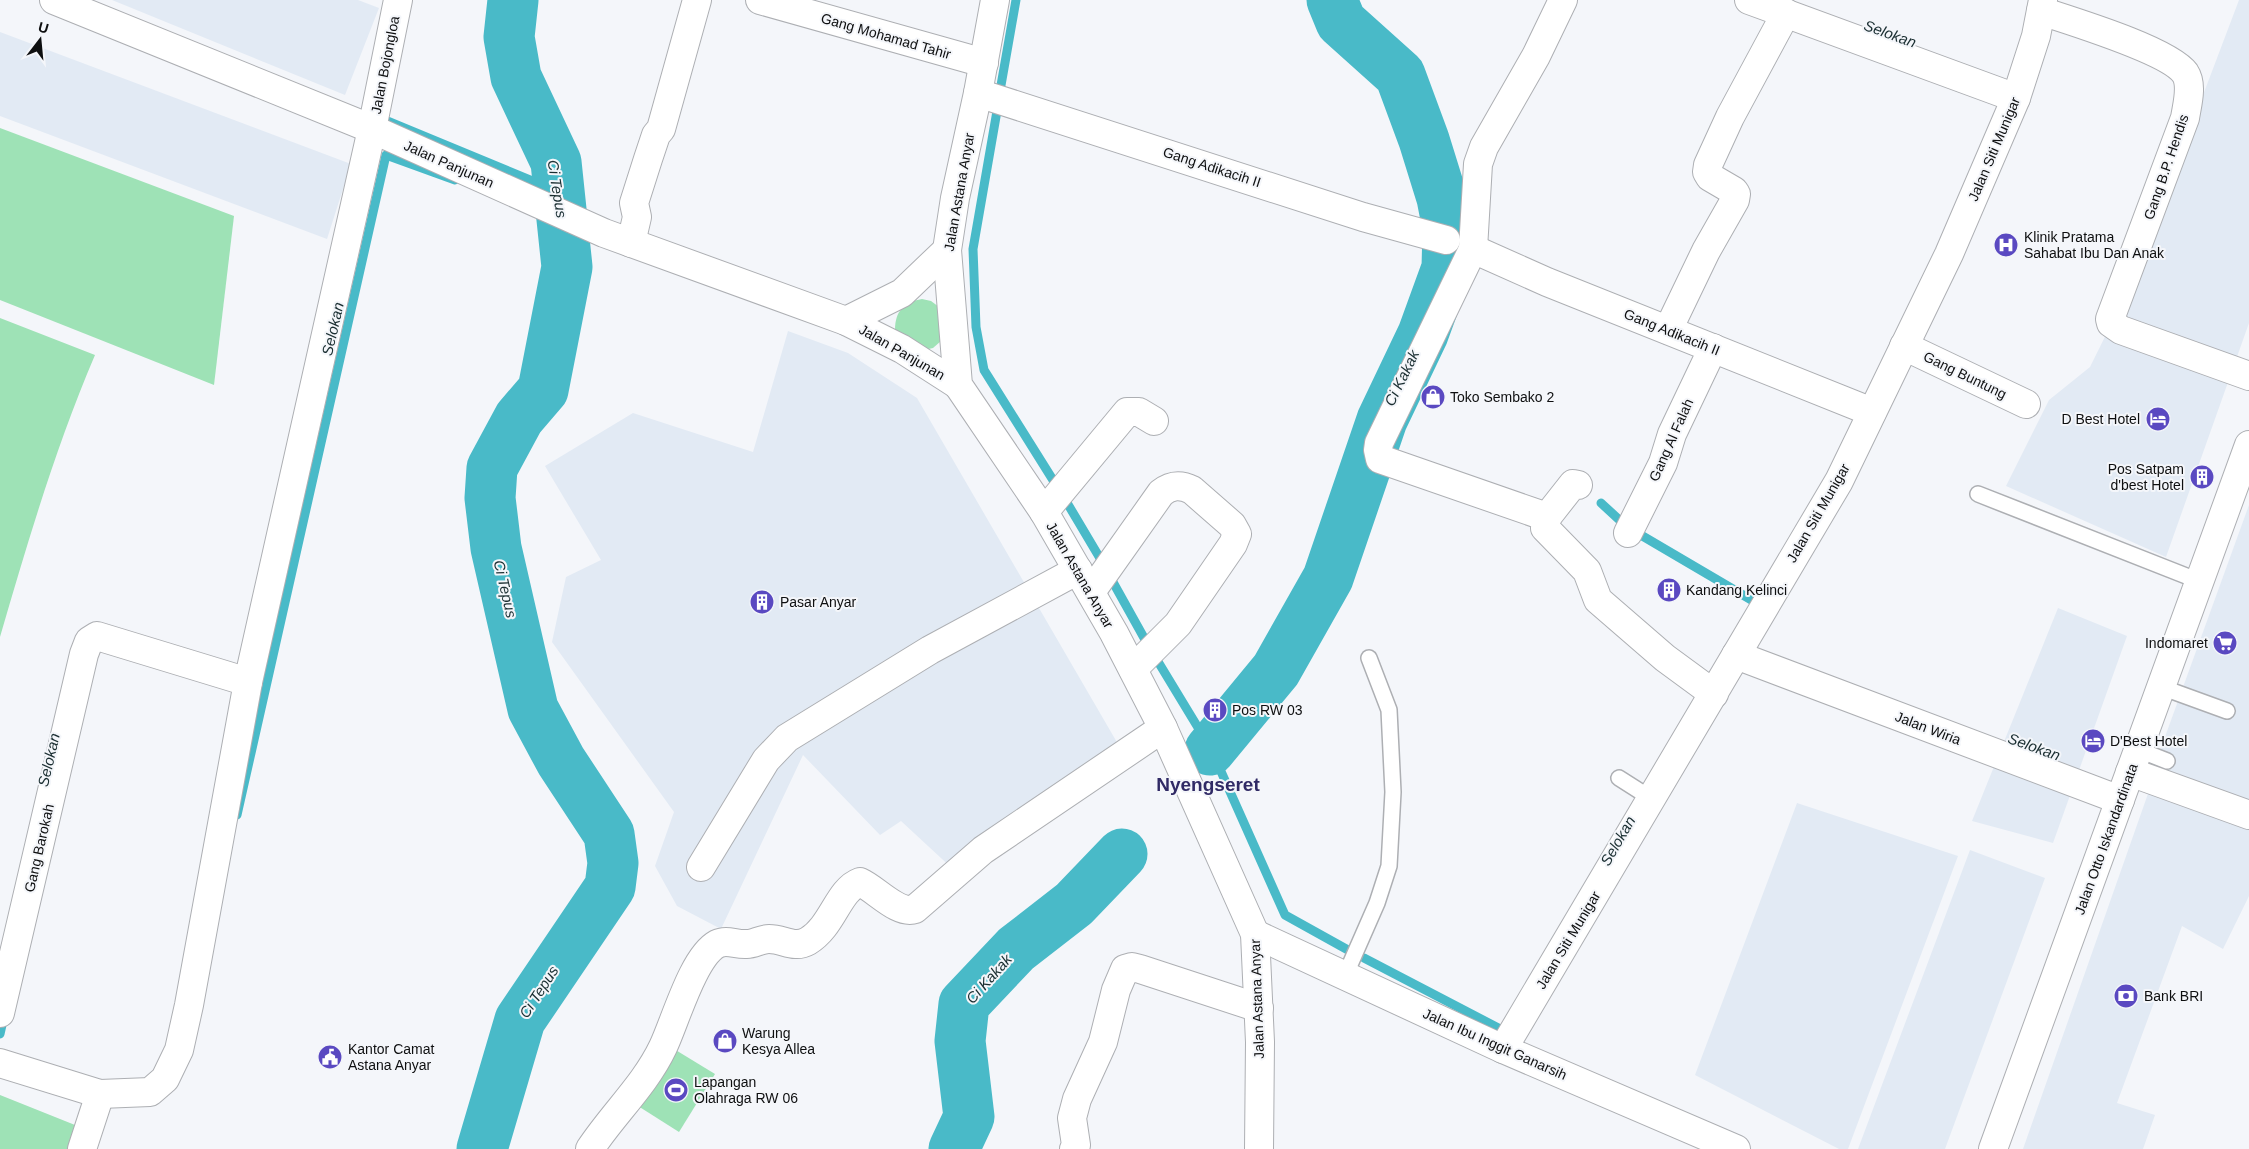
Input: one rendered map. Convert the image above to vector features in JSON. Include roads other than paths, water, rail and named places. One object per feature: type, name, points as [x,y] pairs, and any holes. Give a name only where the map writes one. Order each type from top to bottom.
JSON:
[{"type":"street","name":"Jalan Panjunan","points":[[54,0],[372,129],[542,206],[631,243],[846,321],[902,349],[958,384]]},
{"type":"street","name":"Jalan Bojongloa","points":[[0,1063],[100,1094],[150,1092],[165,1079],[179,1050],[189,1005],[248,682],[372,129],[398,0]]},
{"type":"street","points":[[631,243],[638,217],[634,203],[655,138],[661,129],[697,0]]},
{"type":"street","name":"Gang Mohamad Tahir","points":[[760,0],[984,63]]},
{"type":"street","name":"Jalan Astana Anyar","points":[[994,0],[984,63],[955,198],[947,250],[958,384],[1044,512],[1085,581],[1163,728],[1255,934],[1259,1008],[1259,1149]]},
{"type":"street","points":[[1547,517],[1380,460],[1378,450],[1379,443],[1473,249],[1478,164],[1484,147],[1536,56],[1563,0]]},
{"type":"street","points":[[1757,2],[2016,98]]},
{"type":"street","name":"Jalan Siti Munigar","points":[[1503,1049],[1714,694],[1740,657],[1839,481],[1949,254],[2016,98],[2036,36],[2042,5]]},
{"type":"street","name":"Gang B.P. Hendis","points":[[2042,5],[2169,59],[2185,74],[2189,92],[2185,118],[2110,319],[2111,323],[2121,330],[2249,376]]},
{"type":"street","points":[[1668,330],[1706,251],[1735,200],[1736,194],[1734,191],[1710,177],[1707,172],[1708,165],[1730,117],[1786,13]]},
{"type":"street","name":"Gang Adikacih II","points":[[978,92],[1362,217],[1446,240]]},
{"type":"street","name":"Gang Adikacih II","points":[[1473,249],[1547,282],[1872,412]]},
{"type":"street","name":"Jalan Panjunan","points":[[846,321],[902,293],[947,250]]},
{"type":"street","name":"Gang Buntung","points":[[1904,346],[2026,404]]},
{"type":"street","name":"Gang Al Falah","points":[[1628,532],[1663,463],[1672,434],[1713,348]]},
{"type":"street","points":[[1044,512],[1127,412],[1139,412],[1154,421]]},
{"type":"street","name":"Jalan Otto Iskandardinata","points":[[1993,1149],[2249,445]]},
{"type":"street","points":[[1578,486],[1573,484],[1547,517],[1546,528],[1587,571],[1598,600],[1665,658],[1714,694]]},
{"type":"street","points":[[701,867],[766,760],[787,738],[930,650],[1085,581],[1161,493],[1168,488],[1185,486],[1232,525],[1236,534],[1233,544],[1184,616],[1132,669]]},
{"type":"street","name":"Gang Barokah","points":[[0,1013],[84,654],[89,641],[97,636],[248,682]]},
{"type":"street","name":"Jalan Wiria","points":[[1740,657],[2120,800]]},
{"type":"street","points":[[590,1149],[645,1077],[663,1048],[682,999],[702,959],[711,948],[727,941],[748,944],[766,939],[800,945],[811,939],[826,926],[847,889],[860,882],[898,908],[909,911],[915,909],[983,850],[1163,728]]},
{"type":"street","points":[[2134,761],[2249,815]]},
{"type":"street","name":"Jalan Ibu Inggit Ganarsih","points":[[1255,934],[1503,1049],[1736,1149]]},
{"type":"street","points":[[1074,1149],[1076,1145],[1072,1118],[1077,1099],[1103,1042],[1116,990],[1125,969],[1132,967],[1140,969],[1259,1008]]},
{"type":"street","points":[[82,1149],[100,1094]]},
{"type":"lane","points":[[1978,494],[2199,581]]},
{"type":"lane","points":[[1345,976],[1377,903],[1389,866],[1393,792],[1389,710],[1369,658]]},
{"type":"lane","points":[[2161,687],[2228,711]]},
{"type":"lane","points":[[2134,761],[2167,761]]},
{"type":"lane","points":[[1619,778],[1652,800]]},
{"type":"waterway","name":"Ci Tepus","points":[[482,1149],[520,1020],[610,887],[613,863],[609,834],[561,761],[533,709],[496,548],[490,498],[492,468],[519,418],[543,390],[567,267],[556,162],[516,77],[509,37],[513,0]]},
{"type":"waterway","points":[[1000,91],[1016,0]]},
{"type":"waterway","name":"Ci Kakak","points":[[1210,750],[1276,670],[1328,578],[1382,420],[1423,334],[1447,268],[1448,229],[1442,198],[1424,140],[1400,75],[1341,22],[1332,0]]},
{"type":"waterway","points":[[997,111],[973,249],[976,327],[984,370],[1058,488]]},
{"type":"waterway","points":[[380,118],[559,192]]},
{"type":"waterway","name":"Selokan","points":[[237,815],[386,155],[455,180]]},
{"type":"waterway","points":[[1063,496],[1104,565]]},
{"type":"waterway","name":"Selokan","points":[[1601,503],[1627,527]]},
{"type":"waterway","name":"Selokan","points":[[1634,531],[1760,605]]},
{"type":"waterway","points":[[1109,575],[1148,645]]},
{"type":"waterway","name":"Selokan","points":[[1154,655],[1211,749],[1285,915],[1348,950]]},
{"type":"waterway","name":"Ci Kakak","points":[[954,1149],[969,1117],[960,1041],[964,1004],[1016,949],[1074,904],[1122,854]]},
{"type":"waterway","name":"Selokan","points":[[1364,958],[1506,1032]]},
{"type":"waterway","name":"Selokan","points":[[0,1034],[4,1016]]},
{"type":"place","name":"Klinik Pratama Sahabat Ibu Dan Anak","points":[[2006,245]]},
{"type":"place","name":"Toko Sembako 2","points":[[1433,397]]},
{"type":"place","name":"D Best Hotel","points":[[2158,419]]},
{"type":"place","name":"Pos Satpam d'best Hotel","points":[[2202,477]]},
{"type":"place","name":"Kandang Kelinci","points":[[1669,590]]},
{"type":"place","name":"Pasar Anyar","points":[[762,602]]},
{"type":"place","name":"Indomaret","points":[[2225,643]]},
{"type":"place","name":"Pos RW 03","points":[[1215,710]]},
{"type":"place","name":"D'Best Hotel","points":[[2093,741]]},
{"type":"place","name":"Bank BRI","points":[[2126,996]]},
{"type":"place","name":"Warung Kesya Allea","points":[[725,1041]]},
{"type":"place","name":"Kantor Camat Astana Anyar","points":[[330,1057]]},
{"type":"place","name":"Lapangan Olahraga RW 06","points":[[676,1090]]},
{"type":"district","name":"Nyengseret","points":[[1208,784]]}]
